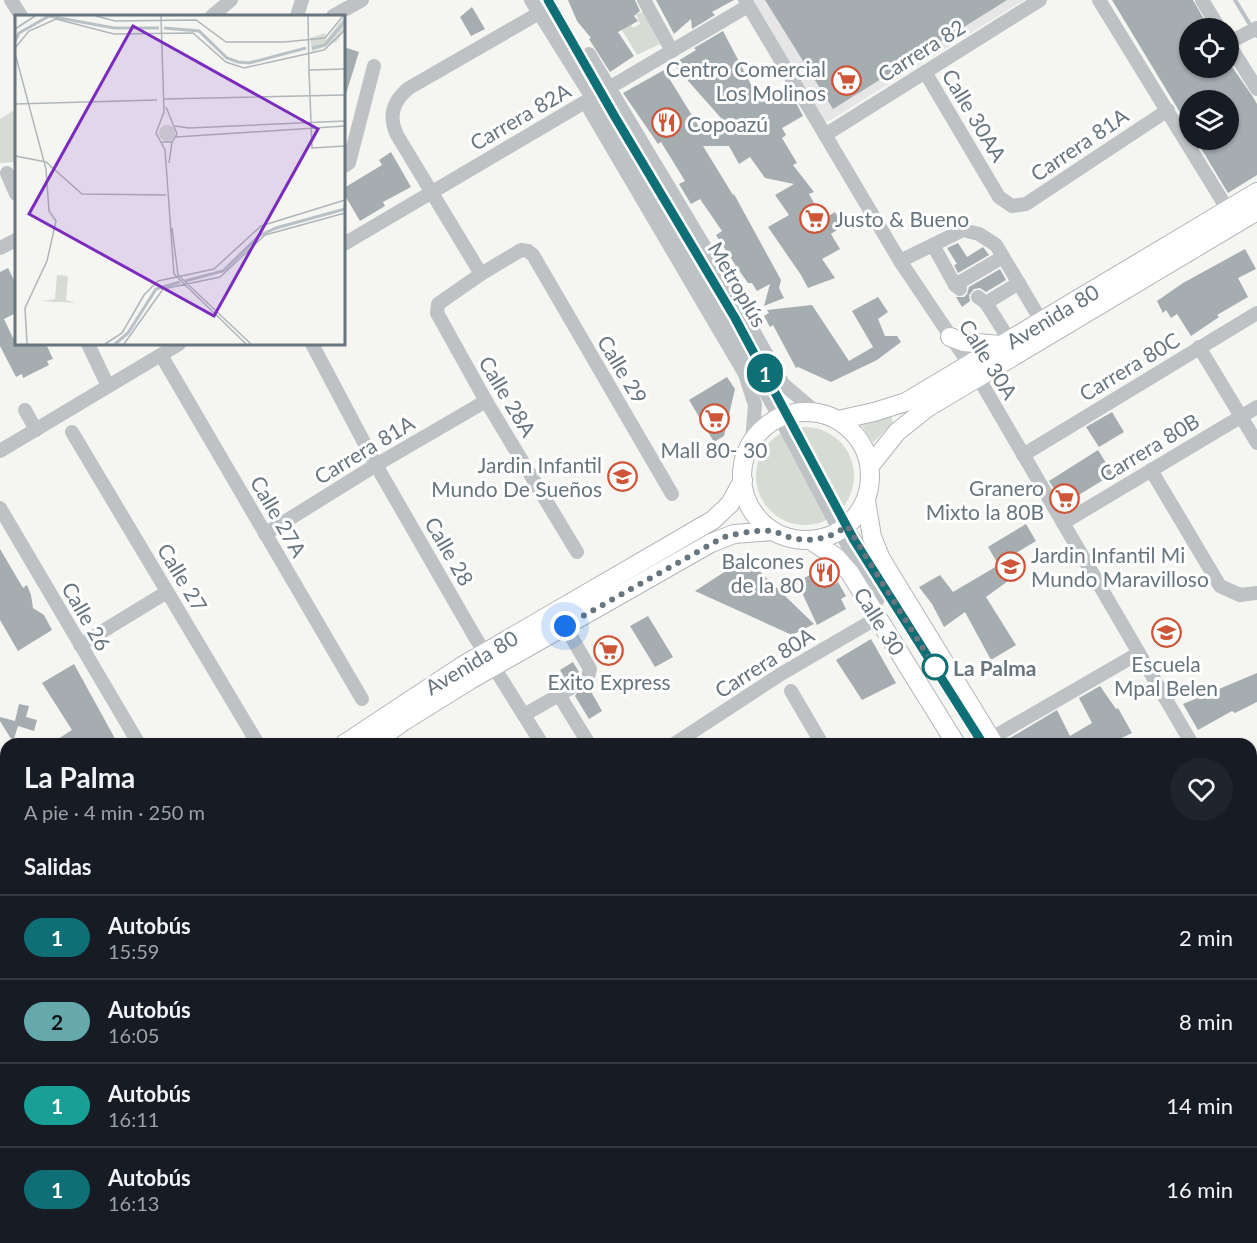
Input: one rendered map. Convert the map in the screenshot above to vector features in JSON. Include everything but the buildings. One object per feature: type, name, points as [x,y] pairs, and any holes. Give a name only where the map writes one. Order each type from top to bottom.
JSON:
[{"type":"main road","name":"Avenida 80","points":[[870,466],[907,422],[974,371],[1006,343],[1257,192]]},
{"type":"main road","name":"Avenida 80","points":[[838,420],[906,402],[974,371],[1257,211]]},
{"type":"main road","points":[[950,337],[980,345],[1006,343]]},
{"type":"main road","points":[[801,412],[816,412],[838,420],[859,440],[870,466],[870,484],[866,501],[855,519],[844,528],[822,539],[797,540],[773,531],[752,509],[745,495],[742,480],[746,453],[752,441],[764,427],[783,416],[801,412]]},
{"type":"main road","name":"Avenida 80","points":[[382,738],[489,660],[714,520],[730,504],[742,480]]},
{"type":"main road","name":"Calle 30","points":[[866,501],[872,537],[881,559],[987,738]]},
{"type":"main road","name":"Avenida 80","points":[[353,738],[428,687],[565,626],[724,537],[773,531]]},
{"type":"main road","name":"Calle 30","points":[[810,540],[829,551],[844,566],[952,738]]},
{"type":"street","points":[[12,0],[20,15]]},
{"type":"street","points":[[213,15],[231,0]]},
{"type":"street","points":[[335,15],[362,0]]},
{"type":"street","points":[[524,0],[534,16],[597,95],[730,289],[783,384],[816,412]]},
{"type":"street","name":"Metroplús","points":[[531,0],[597,95],[730,309],[783,416],[844,528],[873,594],[962,738]]},
{"type":"street","name":"Metroplús","points":[[548,0],[597,95]]},
{"type":"street","points":[[557,0],[597,95],[736,356],[754,397],[752,441]]},
{"type":"street","points":[[644,0],[672,51]]},
{"type":"street","name":"Carrera 82","points":[[825,135],[1040,0]]},
{"type":"street","points":[[1099,0],[1228,210]]},
{"type":"street","points":[[1202,0],[1213,18]]},
{"type":"street","points":[[302,1],[309,15]]},
{"type":"street","name":"Carrera 82A","points":[[345,243],[672,51],[747,3]]},
{"type":"street","name":"Calle 30A","points":[[747,3],[900,261],[974,371],[1189,738]]},
{"type":"street","points":[[481,274],[397,135],[393,126],[393,108],[398,98],[409,88],[534,16]]},
{"type":"street","points":[[1239,38],[1257,28]]},
{"type":"street","points":[[1239,53],[1257,89]]},
{"type":"street","points":[[345,165],[349,162],[374,66]]},
{"type":"street","name":"Calle 30AA","points":[[925,72],[999,197],[1012,206]]},
{"type":"street","name":"Carrera 81A","points":[[1012,206],[1026,204],[1167,111]]},
{"type":"street","points":[[8,173],[15,191]]},
{"type":"street","points":[[900,261],[963,230],[979,234],[996,245],[1042,322]]},
{"type":"street","points":[[0,248],[15,240]]},
{"type":"street","points":[[933,245],[958,287],[1003,257]]},
{"type":"street","name":"Calle 29","points":[[481,274],[521,250],[528,251],[540,265],[672,494]]},
{"type":"street","name":"Calle 28A","points":[[481,274],[438,304],[437,313],[486,401],[577,552]]},
{"type":"street","points":[[1006,343],[982,300],[1019,283]]},
{"type":"street","name":"Carrera 80C","points":[[1023,455],[1257,313]]},
{"type":"street","points":[[88,345],[108,386]]},
{"type":"street","points":[[0,451],[177,345]]},
{"type":"street","name":"Calle 28","points":[[313,345],[376,465],[489,660],[538,738]]},
{"type":"street","points":[[1199,347],[1257,443]]},
{"type":"street","name":"Calle 27A","points":[[161,355],[362,699]]},
{"type":"street","name":"Carrera 81A","points":[[265,534],[376,465],[486,401]]},
{"type":"street","name":"Carrera 80B","points":[[1063,523],[1257,407]]},
{"type":"street","points":[[25,410],[36,430]]},
{"type":"street","name":"Calle 27","points":[[72,432],[254,738]]},
{"type":"street","points":[[1151,470],[1220,586],[1240,596],[1257,593]]},
{"type":"street","name":"Calle 26","points":[[0,508],[135,738]]},
{"type":"street","name":"Metroplús","points":[[844,528],[986,738]]},
{"type":"street","points":[[80,645],[167,592]]},
{"type":"street","name":"Carrera 80A","points":[[694,738],[781,674],[877,618]]},
{"type":"street","points":[[565,626],[590,669],[588,677],[584,680]]},
{"type":"street","points":[[996,738],[1140,653]]},
{"type":"street","points":[[524,715],[565,691],[586,738]]},
{"type":"street","points":[[790,691],[818,738]]},
{"type":"shaded area","name":"Centro Comercial Los Molinos","points":[[751,0],[1024,0],[829,121],[824,121]]},
{"type":"shaded area","points":[[643,12],[660,44],[637,55],[619,25],[629,20],[633,28],[640,24],[636,14]]},
{"type":"shaded area","points":[[15,110],[15,162],[0,163],[0,119]]},
{"type":"shaded area","points":[[891,416],[893,422],[873,443],[861,424]]},
{"type":"shaded area","points":[[805,427],[824,430],[840,441],[851,457],[854,476],[851,495],[840,511],[824,522],[805,525],[786,522],[770,511],[759,495],[756,476],[759,457],[770,441],[786,430]]},
{"type":"waterway","points":[[1235,0],[1257,36]]},
{"type":"bus line","name":"1","points":[[548,0],[735,318],[854,540],[979,738]]},
{"type":"place","name":"Centro Comercial Los Molinos","points":[[847,80]]},
{"type":"place","name":"Copoazú","points":[[666,123]]},
{"type":"place","name":"Justo & Bueno","points":[[814,218]]},
{"type":"place","name":"Mall 80- 30","points":[[714,418]]},
{"type":"place","name":"Jardin Infantil Mundo De Sueños","points":[[623,476]]},
{"type":"place","name":"Granero Mixto la 80B","points":[[1065,499]]},
{"type":"place","name":"Jardin Infantil Mi Mundo Maravilloso","points":[[1010,566]]},
{"type":"place","name":"Balcones de la 80","points":[[825,572]]},
{"type":"place","name":"Escuela Mpal Belen","points":[[1166,632]]},
{"type":"place","name":"Exito Express","points":[[609,650]]},
{"type":"place","name":"La Palma","points":[[935,667]]},
{"type":"route","points":[[565,626],[724,537],[773,531],[797,540],[822,539],[847,526],[939,674],[935,667]]}]
